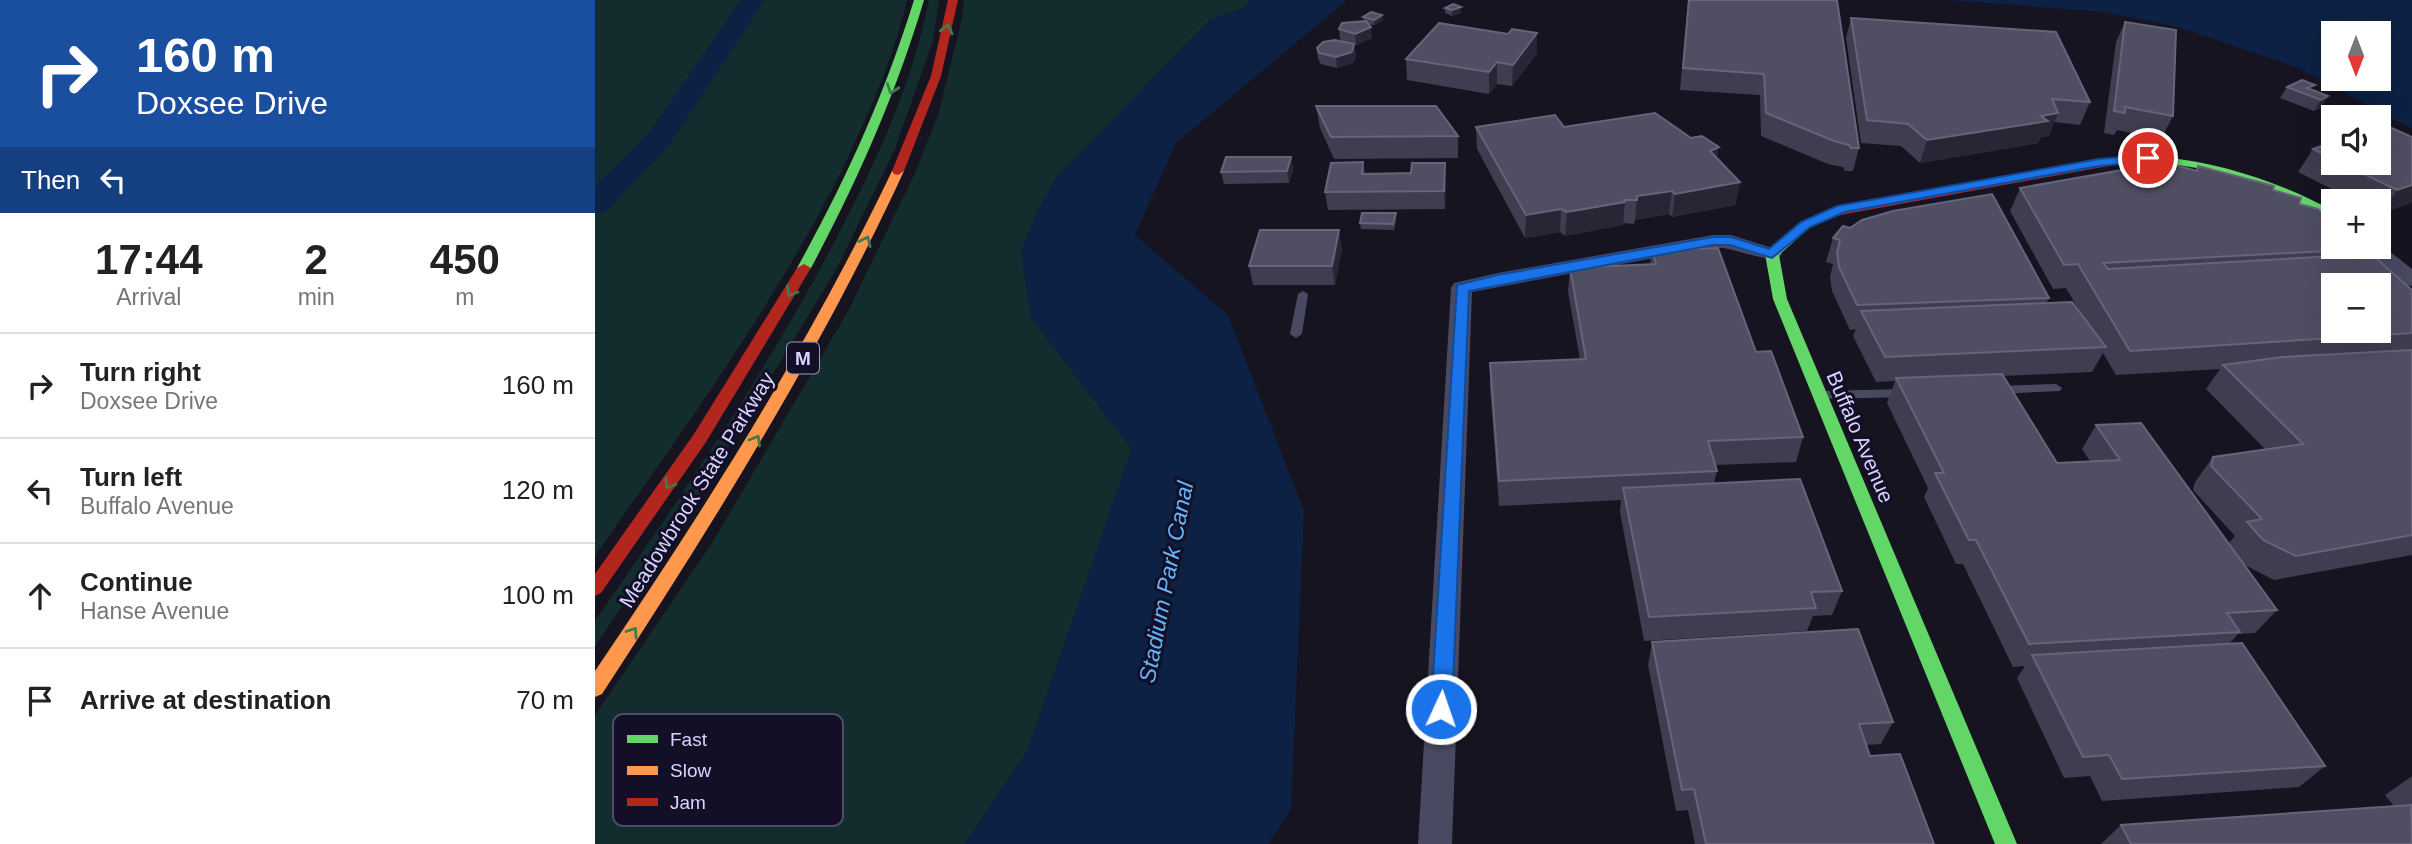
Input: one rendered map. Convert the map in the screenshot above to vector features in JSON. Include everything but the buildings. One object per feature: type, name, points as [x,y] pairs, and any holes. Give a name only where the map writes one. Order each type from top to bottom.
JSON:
[{"type":"main road","name":"Meadowbrook State Parkway","points":[[595,588],[713,419],[778,315],[844,199],[877,128],[906,50],[919,0]]},
{"type":"main road","name":"Meadowbrook State Parkway","points":[[595,688],[751,449],[856,264],[911,144],[937,72],[953,0]]},
{"type":"main road","points":[[1772,254],[1805,225],[1842,209],[2130,159],[2173,160],[2248,177],[2290,192],[2321,209]]},
{"type":"main road","name":"Buffalo Avenue","points":[[1772,254],[1780,299],[2006,844]]},
{"type":"street","points":[[1434,844],[1462,288],[1497,279],[1713,241],[1731,241],[1772,254]]},
{"type":"street","points":[[2387,259],[2412,280]]},
{"type":"lane","points":[[1296,334],[1303,294]]},
{"type":"lane","points":[[1987,390],[2056,388]]},
{"type":"lane","points":[[1820,396],[1919,393]]},
{"type":"green space","points":[[595,0],[907,0],[895,44],[871,106],[843,168],[788,269],[726,366],[595,556]]},
{"type":"green space","points":[[929,0],[939,0],[933,41],[895,149],[836,270],[705,485],[595,646],[595,621],[756,379],[842,227],[894,116],[914,59]]},
{"type":"green space","points":[[964,0],[1250,0],[1246,7],[1210,20],[1057,177],[1036,214],[1021,252],[1032,319],[1132,449],[1027,752],[965,844],[595,844],[595,715],[712,543],[847,313],[915,173],[939,112]]},
{"type":"water","name":"Stadium Park Canal","points":[[1250,0],[1347,0],[1176,143],[1135,235],[1228,315],[1304,511],[1291,809],[1268,844],[965,844],[1027,752],[1132,449],[1032,319],[1021,252],[1036,214],[1057,177],[1210,20],[1246,7]]},
{"type":"water","points":[[1947,0],[2412,0],[2412,129],[2391,118],[2391,105],[2367,105],[2341,91],[2391,91],[2391,21],[2321,21],[2321,80],[2298,68],[2182,28],[2105,12]]},
{"type":"waterway","points":[[595,205],[659,139],[753,0]]},
{"type":"traffic: fast","points":[[804,268],[869,137],[896,70],[919,0]]},
{"type":"traffic: fast","points":[[2164,160],[2230,172],[2272,186],[2321,209]]},
{"type":"traffic: fast","points":[[1835,212],[1805,225],[1772,254],[1780,299],[2006,844]]},
{"type":"traffic: slow","points":[[595,688],[757,436],[832,306],[898,171]]},
{"type":"traffic: jam","points":[[898,171],[936,76],[953,0]]},
{"type":"traffic: jam","points":[[1835,212],[2130,159],[2164,160]]},
{"type":"traffic: jam","points":[[595,588],[700,438],[804,268]]},
{"type":"route","points":[[1441,709],[1462,288],[1497,279],[1713,241],[1731,241],[1772,254],[1805,225],[1842,209],[2099,163],[2148,158]]}]
